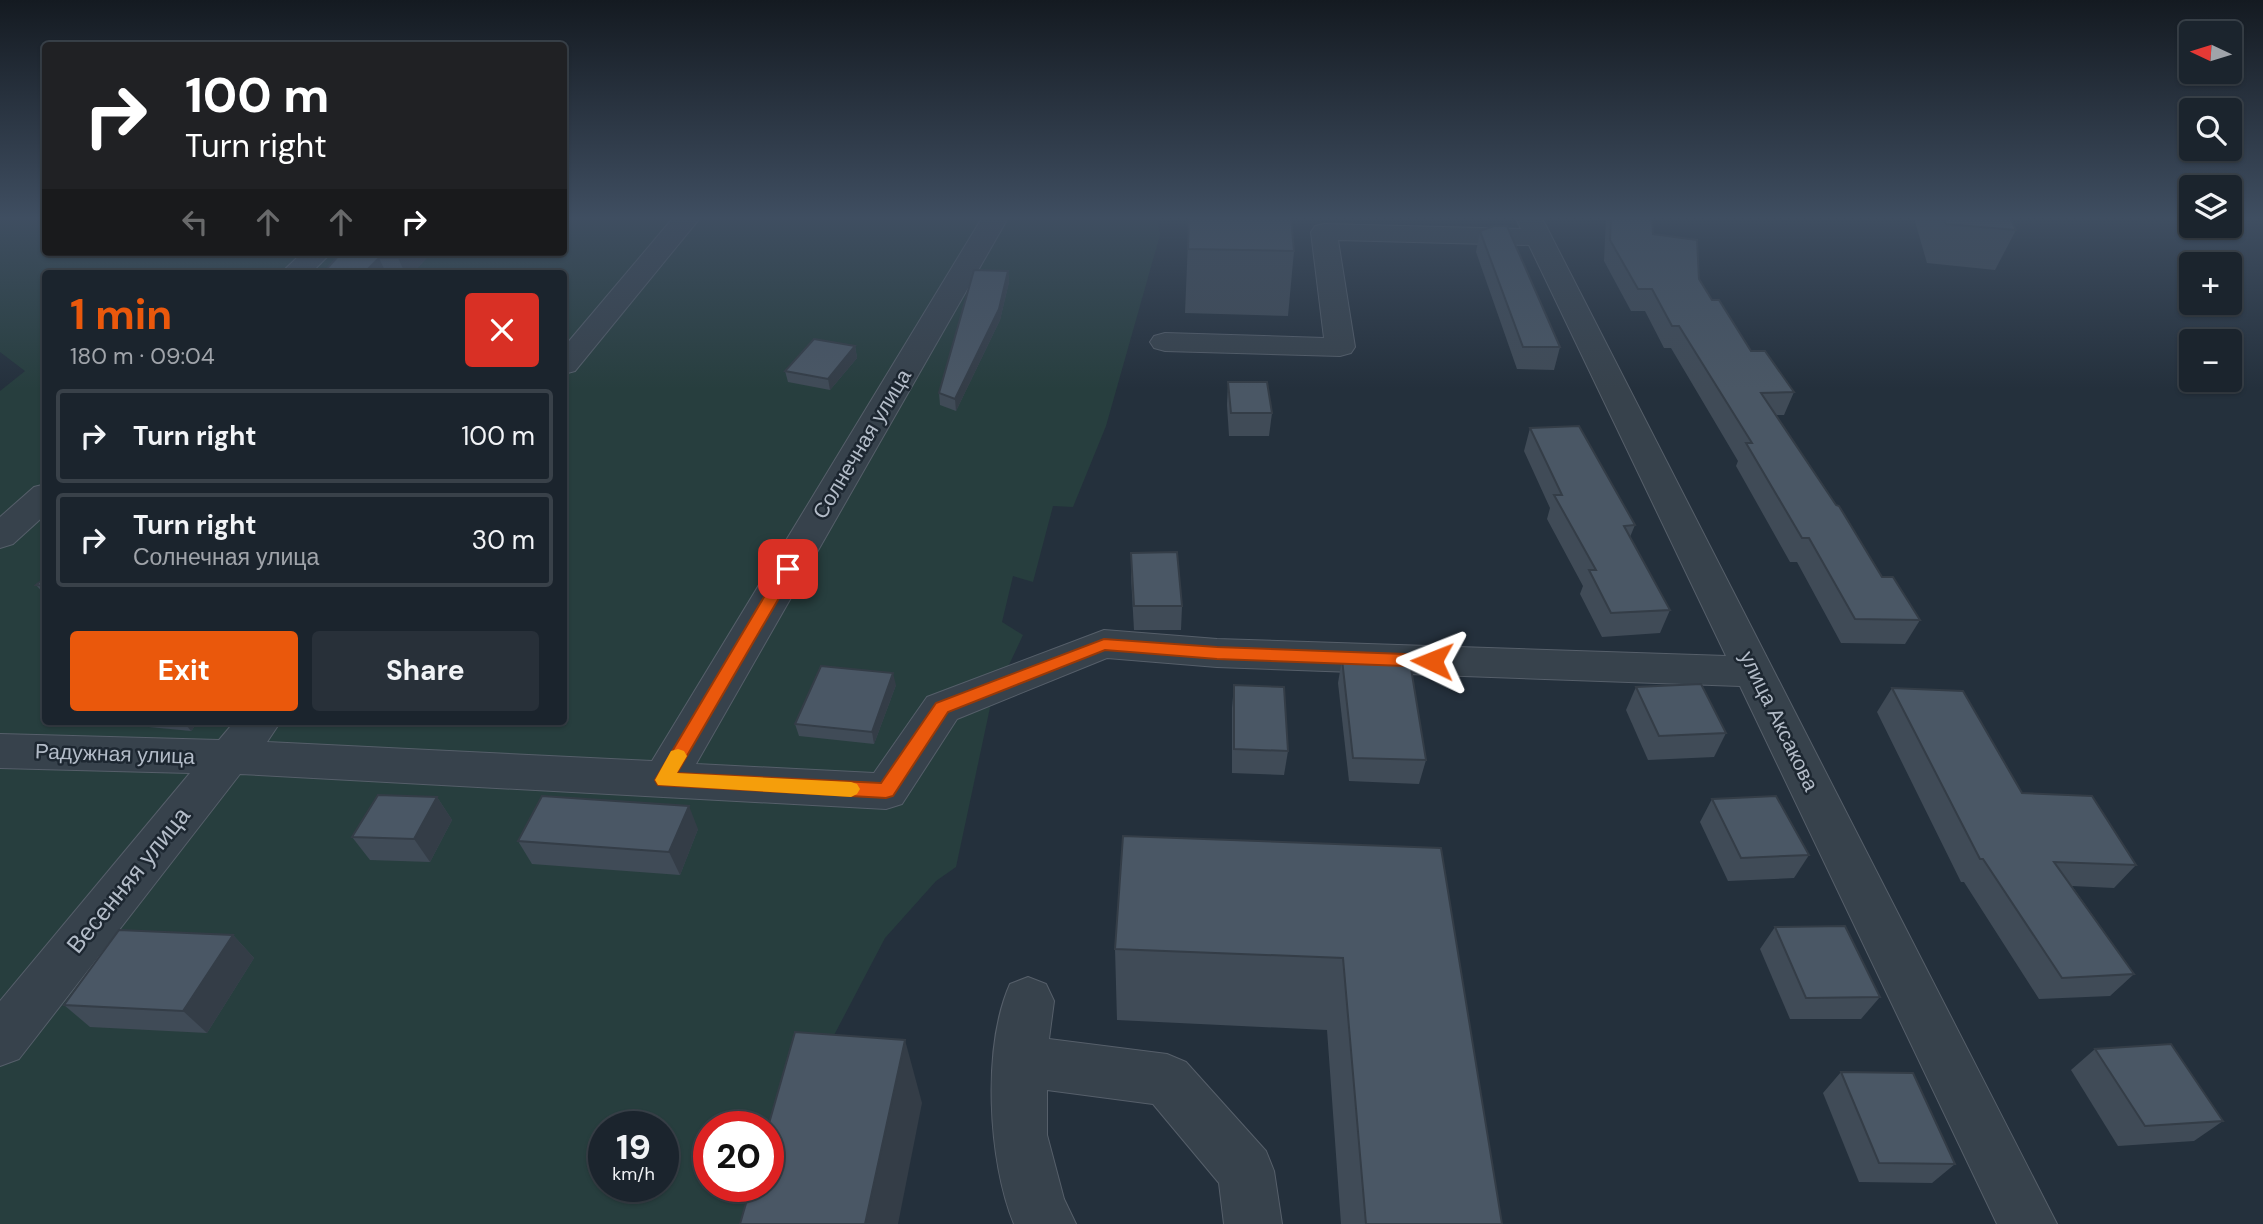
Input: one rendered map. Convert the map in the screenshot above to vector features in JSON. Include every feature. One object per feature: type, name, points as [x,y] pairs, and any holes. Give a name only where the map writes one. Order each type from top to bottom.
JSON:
[{"type":"street","points":[[567,361],[639,275]]},
{"type":"street","name":"Солнечная улица","points":[[664,780],[961,275]]},
{"type":"street","points":[[1165,342],[1340,347],[1325,275]]},
{"type":"street","name":"улица Аксакова","points":[[1557,275],[2028,1224]]},
{"type":"street","points":[[0,536],[42,499]]},
{"type":"street","name":"Радужная улица","points":[[0,751],[229,757],[886,791],[942,708],[1104,644],[1217,653],[1755,673]]},
{"type":"street","name":"Весенняя улица","points":[[0,1041],[257,725]]},
{"type":"street","points":[[1028,1001],[1020,1061],[1019,1135],[1039,1215],[1047,1224]]},
{"type":"street","points":[[1020,1061],[1167,1080],[1246,1171],[1253,1224]]},
{"type":"green space","points":[[0,275],[42,275],[42,725],[567,725],[567,275],[1149,275],[1106,426],[1073,507],[1053,506],[1033,582],[1013,576],[1002,622],[1023,635],[991,703],[956,867],[936,881],[885,938],[811,1079],[784,1174],[784,1111],[693,1111],[693,1202],[776,1202],[770,1224],[0,1224],[0,391],[25,371],[0,352]]},
{"type":"building","points":[[973,275],[1007,275],[999,309],[955,399],[939,393]]},
{"type":"building","points":[[1496,275],[1529,275],[1560,347],[1523,347]]},
{"type":"building","points":[[1630,275],[1699,275],[1712,300],[1719,300],[1751,351],[1765,351],[1794,392],[1761,393],[1839,506],[1882,577],[1893,577],[1920,620],[1855,619],[1809,538],[1802,538],[1746,443],[1752,443],[1679,326],[1672,326],[1652,289],[1638,289]]},
{"type":"building","points":[[814,339],[855,346],[828,379],[785,371]]},
{"type":"building","points":[[1228,382],[1267,382],[1272,413],[1231,413]]},
{"type":"building","points":[[1579,426],[1635,525],[1624,526],[1670,610],[1611,613],[1589,570],[1596,570],[1554,495],[1562,495],[1530,428]]},
{"type":"building","points":[[1177,552],[1182,606],[1134,606],[1131,553]]},
{"type":"building","points":[[1342,659],[1410,662],[1426,760],[1353,758]]},
{"type":"building","points":[[821,666],[893,673],[872,732],[795,724]]},
{"type":"building","points":[[1701,684],[1726,733],[1659,736],[1636,687]]},
{"type":"building","points":[[1234,685],[1284,687],[1288,751],[1234,749]]},
{"type":"building","points":[[1892,688],[1963,691],[2022,793],[2092,796],[2136,865],[2054,862],[2134,974],[2062,978],[1983,859],[1980,859]]},
{"type":"building","points":[[378,795],[437,797],[414,839],[352,837]]},
{"type":"building","points":[[542,796],[689,806],[669,852],[518,841]]},
{"type":"building","points":[[1776,796],[1809,855],[1741,858],[1712,799]]},
{"type":"building","points":[[1123,836],[1441,848],[1502,1224],[1366,1224],[1343,958],[1115,949]]},
{"type":"building","points":[[1845,926],[1880,997],[1806,998],[1775,927]]},
{"type":"building","points":[[119,930],[233,935],[183,1011],[64,1005]]},
{"type":"building","points":[[795,1032],[905,1040],[865,1224],[740,1224],[746,1202],[784,1202],[784,1111],[773,1111]]},
{"type":"building","points":[[2171,1044],[2223,1121],[2145,1126],[2095,1049]]},
{"type":"building","points":[[1841,1072],[1913,1073],[1955,1164],[1879,1163]]},
{"type":"slow traffic","points":[[678,756],[664,780],[851,789]]},
{"type":"route","points":[[788,569],[664,780],[886,791],[942,708],[1104,644],[1217,653],[1432,661]]}]
